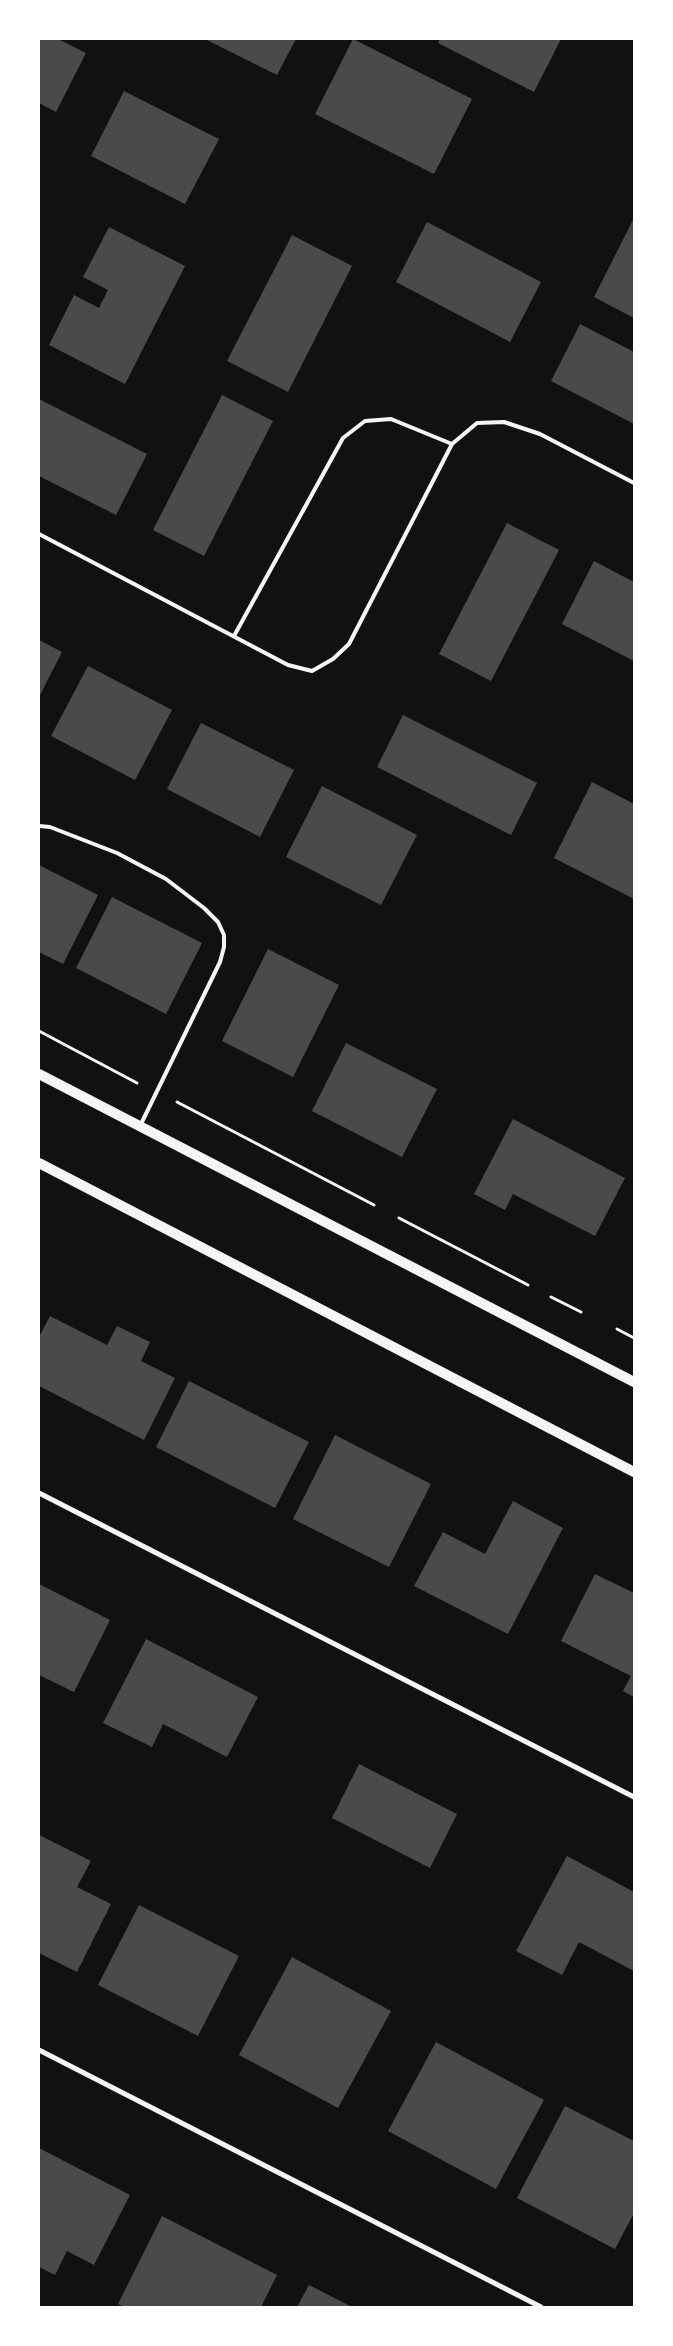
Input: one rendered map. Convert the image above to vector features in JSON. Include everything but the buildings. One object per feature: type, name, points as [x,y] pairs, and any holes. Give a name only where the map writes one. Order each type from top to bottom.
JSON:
[{"type":"main road","points":[[39,1074],[634,1382]]},
{"type":"main road","points":[[39,1163],[634,1472]]},
{"type":"street","points":[[39,1493],[634,1797]]},
{"type":"street","points":[[39,2050],[541,2307]]},
{"type":"lane","points":[[234,636],[343,438],[365,421],[391,419],[452,444]]},
{"type":"lane","points":[[39,534],[288,664],[312,671],[333,659],[349,644],[452,444],[477,423],[504,422],[540,434],[634,483]]},
{"type":"lane","points":[[39,826],[50,827],[117,853],[166,879],[204,908],[218,922],[224,934],[224,947],[220,962],[140,1126]]},
{"type":"path","points":[[39,1032],[138,1083]]},
{"type":"path","points":[[171,1099],[374,1205]]},
{"type":"path","points":[[399,1218],[528,1285]]},
{"type":"path","points":[[551,1297],[581,1312]]},
{"type":"path","points":[[617,1329],[634,1338]]}]
